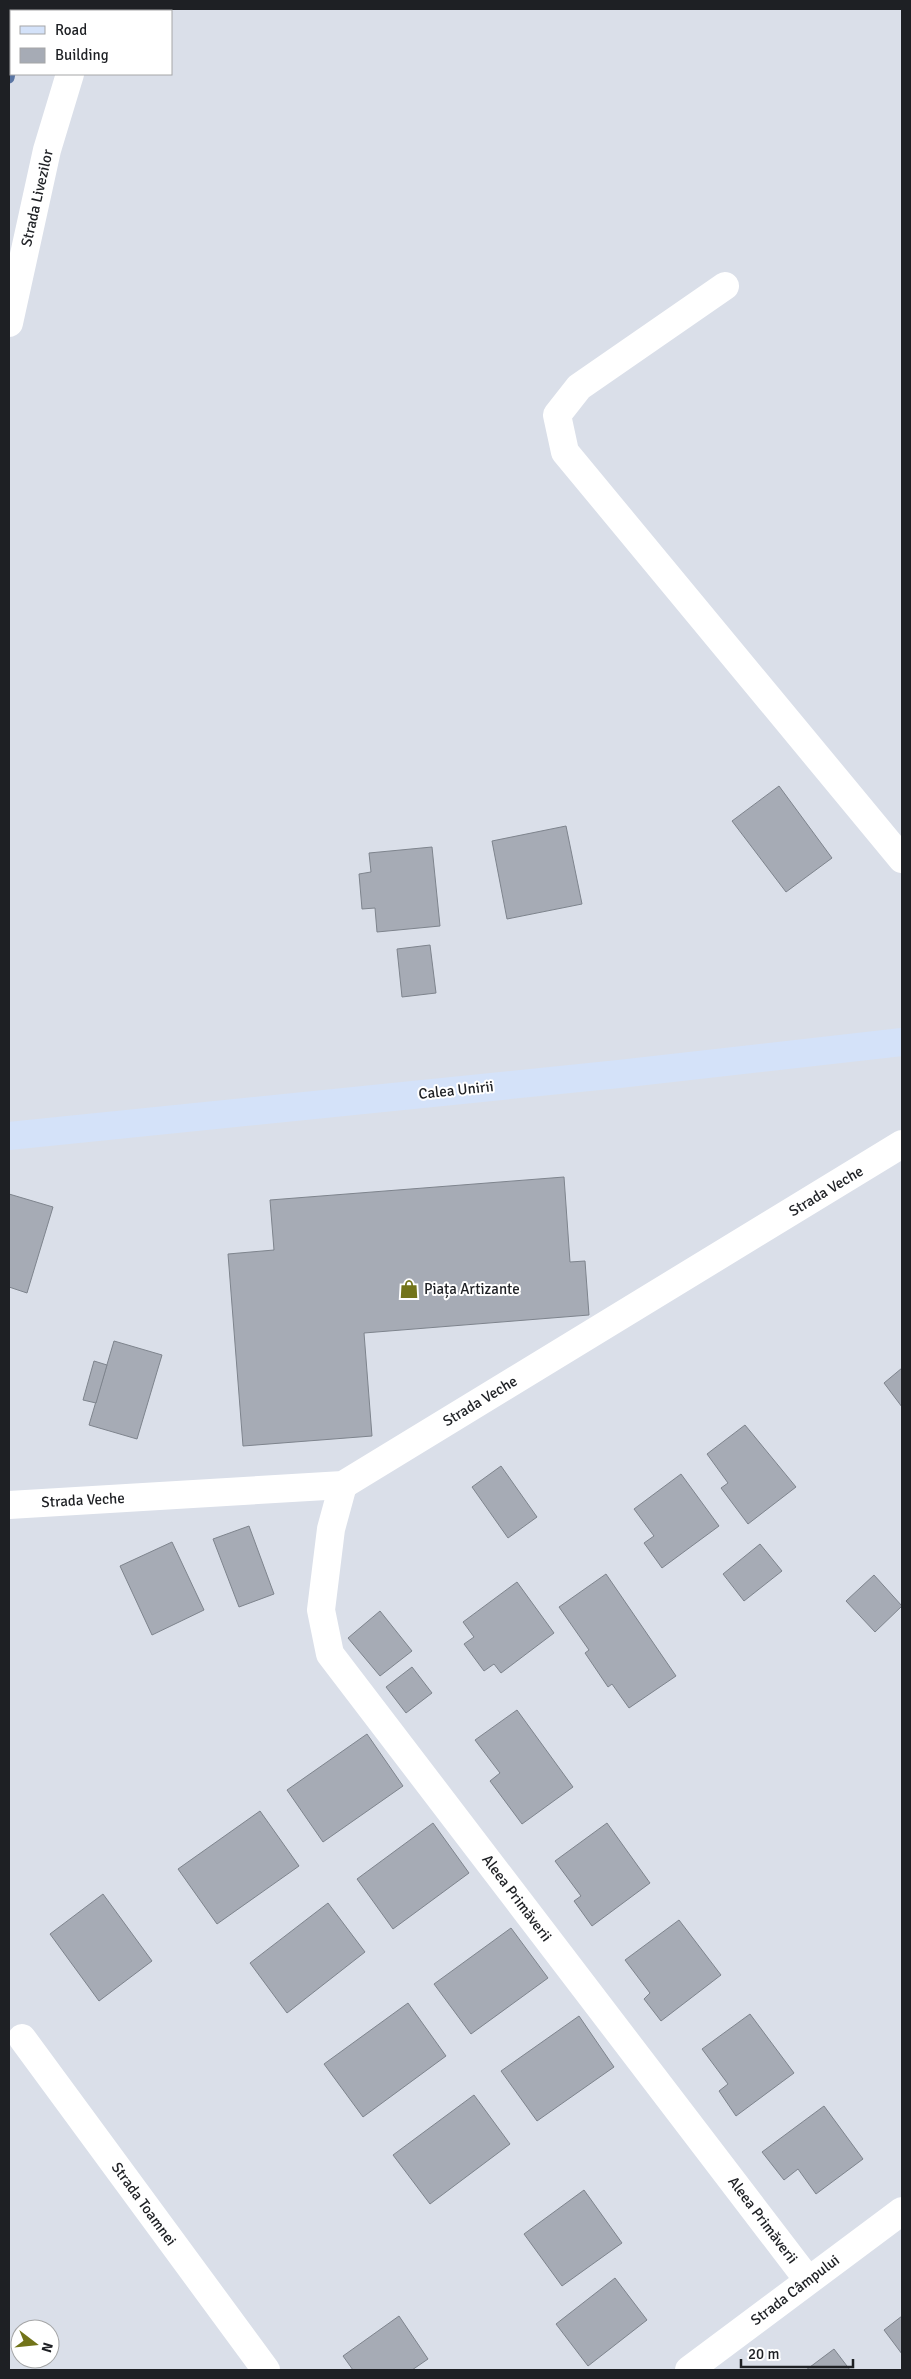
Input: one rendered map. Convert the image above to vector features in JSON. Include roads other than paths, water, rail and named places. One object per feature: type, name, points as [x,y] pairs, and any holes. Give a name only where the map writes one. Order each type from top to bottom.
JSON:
[{"type":"main road","name":"Calea Unirii","points":[[9,1136],[619,1074],[902,1042]]},
{"type":"street","name":"Strada Livezilor","points":[[9,323],[47,150],[70,75]]},
{"type":"street","points":[[724,286],[579,387],[557,416],[565,452],[902,859]]},
{"type":"street","name":"Strada Veche","points":[[9,1505],[343,1485],[902,1144]]},
{"type":"street","name":"Aleea Primăverii","points":[[343,1485],[331,1530],[321,1610],[330,1654],[808,2280]]},
{"type":"street","name":"Strada Toamnei","points":[[22,2038],[266,2370]]},
{"type":"street","name":"Strada Câmpului","points":[[689,2370],[902,2211]]},
{"type":"waterway","points":[[9,78],[10,73]]},
{"type":"place","name":"Piața Artizante","points":[[409,1289]]}]
